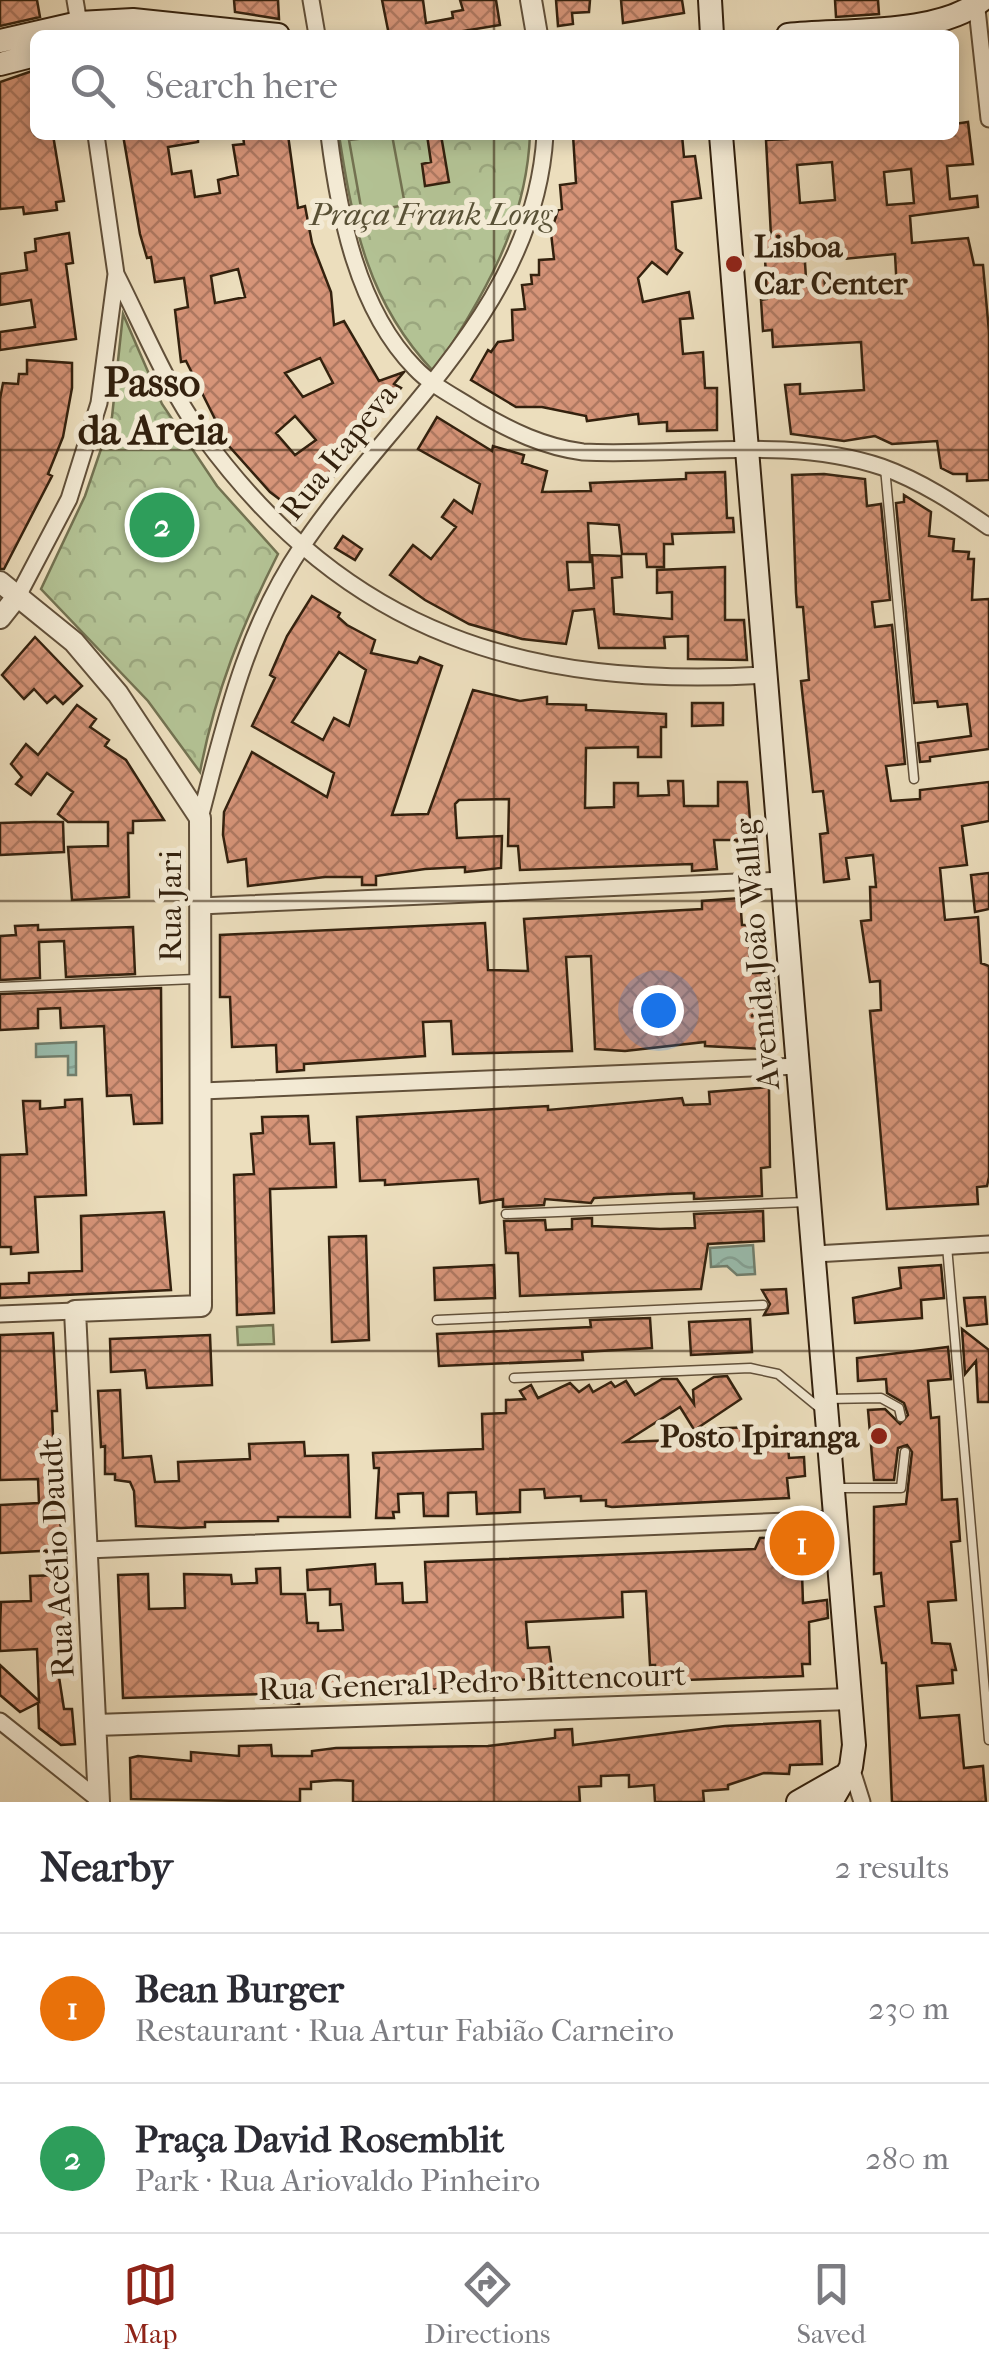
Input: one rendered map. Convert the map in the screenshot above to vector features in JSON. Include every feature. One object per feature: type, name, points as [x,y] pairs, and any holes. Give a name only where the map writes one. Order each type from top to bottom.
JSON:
[{"type":"main road","points":[[710,0],[712,30]]},
{"type":"main road","points":[[847,30],[929,23],[980,8]]},
{"type":"main road","points":[[946,30],[980,8]]},
{"type":"main road","points":[[39,30],[78,19],[191,23],[242,30]]},
{"type":"main road","points":[[0,41],[30,33]]},
{"type":"main road","points":[[0,64],[30,56]]},
{"type":"main road","name":"Avenida João Wallig","points":[[721,140],[851,1699],[850,1767],[832,1802]]},
{"type":"main road","points":[[798,1802],[825,1790],[850,1767]]},
{"type":"street","points":[[311,0],[316,30]]},
{"type":"street","points":[[531,0],[536,30]]},
{"type":"street","points":[[980,8],[989,119]]},
{"type":"street","points":[[0,618],[50,541],[88,450],[99,403],[116,274],[97,140]]},
{"type":"street","points":[[331,140],[343,220],[356,261],[399,347],[433,384],[499,424],[563,450],[812,452],[885,468],[949,499],[989,527]]},
{"type":"street","name":"Rua Itapeva","points":[[200,818],[231,694],[255,629],[300,549],[433,384],[502,284],[531,212],[544,140]]},
{"type":"street","points":[[116,274],[199,432],[300,549],[409,618],[471,645],[534,663],[662,677],[766,675]]},
{"type":"street","name":"Rua Jari","points":[[0,582],[74,642],[118,694],[200,818],[201,1306],[75,1311]]},
{"type":"street","points":[[200,906],[782,880]]},
{"type":"street","points":[[202,1091],[800,1066]]},
{"type":"street","points":[[815,1254],[989,1244]]},
{"type":"street","points":[[0,1314],[75,1311]]},
{"type":"street","name":"Rua Acélio Daudt","points":[[75,1311],[99,1801]]},
{"type":"street","points":[[87,1550],[837,1519]]},
{"type":"street","name":"Rua General Pedro Bittencourt","points":[[96,1725],[851,1699]]},
{"type":"street","points":[[0,1721],[99,1801]]},
{"type":"street","name":"Avenida João Wallig","points":[[850,1767],[862,1802]]},
{"type":"lane","points":[[885,468],[914,778]]},
{"type":"lane","points":[[0,986],[201,979]]},
{"type":"lane","points":[[506,1214],[810,1202]]},
{"type":"lane","points":[[947,1246],[989,1740]]},
{"type":"lane","points":[[438,1320],[763,1304]]},
{"type":"lane","points":[[514,1378],[750,1368],[778,1374],[814,1401],[830,1436]]},
{"type":"lane","points":[[827,1400],[881,1398],[899,1408],[901,1418]]},
{"type":"lane","points":[[834,1488],[901,1488],[904,1452]]},
{"type":"green space","name":"Praça Frank Long","points":[[340,140],[530,140],[520,200],[499,260],[434,372],[393,319],[379,291],[350,201]]},
{"type":"green space","points":[[349,140],[393,140],[405,205],[362,213]]},
{"type":"green space","points":[[123,314],[162,404],[217,486],[278,554],[231,660],[200,772],[148,701],[41,589],[85,496],[112,417]]},
{"type":"green space","points":[[273,1325],[274,1344],[238,1345],[237,1327]]},
{"type":"water","points":[[76,1042],[76,1075],[68,1075],[68,1056],[36,1057],[36,1044]]},
{"type":"water","points":[[753,1245],[755,1274],[737,1275],[727,1266],[711,1267],[710,1248]]},
{"type":"building","points":[[0,0],[37,0],[40,17],[0,26]]},
{"type":"building","points":[[234,0],[278,0],[279,19],[235,12]]},
{"type":"building","points":[[382,0],[423,0],[426,23],[453,18],[452,12],[463,10],[460,0],[496,0],[500,25],[470,30],[388,30]]},
{"type":"building","points":[[556,0],[590,0],[589,12],[572,13],[573,24],[558,26]]},
{"type":"building","points":[[621,0],[682,0],[684,13],[623,23]]},
{"type":"building","points":[[835,0],[878,0],[879,14],[836,17]]},
{"type":"building","points":[[30,72],[30,140],[54,140],[64,201],[56,202],[57,210],[24,214],[23,207],[0,209],[0,82]]},
{"type":"building","points":[[968,122],[973,164],[947,166],[950,199],[977,196],[978,207],[910,216],[912,243],[968,238],[974,265],[983,265],[989,332],[989,480],[967,481],[967,474],[953,474],[941,468],[937,441],[892,444],[875,436],[844,441],[791,434],[785,385],[800,384],[800,394],[864,390],[861,342],[773,347],[772,330],[763,331],[761,300],[767,299],[764,237],[771,236],[766,140],[959,140],[959,123]],"holes":[[[832,162],[835,200],[800,203],[797,165]],[[911,169],[914,203],[887,205],[884,172]],[[828,245],[833,260],[895,254],[897,292],[836,295],[836,285],[825,286],[824,276],[806,278],[804,247]]]},
{"type":"building","points":[[124,140],[198,140],[168,147],[172,174],[191,171],[195,197],[220,193],[218,180],[238,175],[233,145],[244,144],[244,140],[289,140],[298,208],[305,206],[312,243],[331,292],[334,325],[344,321],[379,381],[404,372],[394,384],[401,388],[303,517],[270,492],[228,445],[186,361],[181,362],[175,310],[188,307],[184,278],[155,282],[151,257],[147,258]],"holes":[[[238,269],[245,297],[215,303],[211,276]],[[320,358],[333,383],[303,397],[285,373]],[[295,416],[316,440],[295,455],[276,433]]]},
{"type":"building","points":[[428,140],[442,140],[449,182],[425,186],[422,164],[431,162]]},
{"type":"building","points":[[573,140],[682,140],[684,157],[695,156],[701,198],[672,202],[676,249],[682,253],[667,274],[652,262],[638,278],[643,302],[689,292],[693,318],[680,319],[683,354],[703,352],[705,388],[717,388],[717,430],[667,431],[667,422],[639,424],[638,414],[587,421],[586,416],[542,407],[516,407],[471,380],[488,350],[491,352],[498,342],[513,340],[512,310],[525,309],[522,285],[532,284],[531,275],[539,275],[539,260],[554,259],[551,233],[558,210],[562,209],[560,185],[576,183]]},
{"type":"building","points":[[69,233],[73,263],[66,264],[76,339],[0,350],[0,332],[35,327],[31,300],[0,305],[0,274],[27,270],[25,253],[36,251],[35,239]]},
{"type":"building","points":[[27,360],[72,363],[72,388],[63,437],[48,474],[52,476],[4,569],[0,569],[0,399],[3,383],[18,384],[19,374],[27,374]]},
{"type":"building","points":[[437,417],[492,451],[493,446],[524,455],[522,463],[547,471],[542,492],[591,491],[590,483],[686,479],[686,473],[725,472],[727,518],[733,518],[734,532],[672,534],[673,544],[664,544],[664,567],[647,567],[646,554],[622,554],[619,525],[588,523],[590,562],[567,562],[569,590],[594,588],[592,555],[621,556],[622,577],[612,578],[614,614],[672,619],[672,592],[657,593],[657,570],[725,567],[725,620],[744,620],[747,660],[688,659],[688,636],[664,637],[665,648],[599,648],[594,609],[573,611],[566,644],[522,639],[469,624],[390,575],[413,545],[431,559],[456,527],[442,517],[454,500],[472,513],[480,484],[418,449]]},
{"type":"building","points":[[792,475],[865,479],[867,506],[881,504],[890,600],[872,602],[875,627],[892,625],[905,764],[886,766],[891,801],[920,799],[920,790],[989,782],[989,821],[962,826],[967,865],[940,868],[945,920],[978,917],[981,963],[989,966],[989,1177],[987,1186],[977,1187],[978,1204],[887,1209],[870,1011],[881,1010],[880,981],[870,982],[861,921],[871,920],[870,887],[876,887],[873,855],[846,858],[849,879],[824,882],[820,834],[828,833],[823,791],[813,792],[801,681],[809,680],[803,607],[797,607]]},
{"type":"building","points":[[904,495],[931,512],[929,536],[954,539],[953,551],[969,552],[968,559],[974,559],[972,600],[989,599],[989,749],[930,757],[930,761],[920,762],[918,743],[971,736],[967,704],[938,707],[937,701],[914,703],[896,503],[904,502]]},
{"type":"building","points":[[343,536],[362,549],[355,560],[335,548]]},
{"type":"building","points":[[312,596],[340,613],[338,617],[347,625],[375,640],[371,653],[417,663],[420,657],[442,666],[392,815],[428,814],[473,690],[520,701],[547,697],[547,704],[586,705],[586,710],[666,714],[666,727],[661,727],[661,757],[638,757],[638,747],[586,748],[585,808],[614,807],[614,783],[638,783],[638,796],[669,795],[668,781],[683,781],[684,806],[718,806],[718,782],[747,782],[751,833],[741,833],[741,840],[714,840],[717,869],[692,871],[692,864],[520,870],[518,846],[508,846],[509,799],[459,800],[455,804],[457,838],[502,836],[501,868],[465,872],[465,867],[425,869],[376,876],[376,885],[362,885],[362,877],[325,877],[248,886],[246,859],[228,862],[223,835],[224,812],[252,752],[327,797],[334,773],[252,726],[275,678],[270,675],[287,636]],"holes":[[[339,652],[366,670],[349,726],[334,718],[323,740],[292,722]]]},
{"type":"building","points":[[35,637],[82,686],[63,704],[55,696],[47,703],[34,689],[24,699],[2,675]]},
{"type":"building","points":[[692,703],[723,703],[723,725],[692,726]]},
{"type":"building","points":[[77,705],[96,719],[90,727],[109,740],[105,746],[126,760],[164,820],[133,821],[133,833],[128,833],[129,897],[72,900],[68,847],[108,846],[108,822],[68,822],[58,814],[73,792],[47,773],[31,795],[16,784],[22,777],[11,764],[26,744],[38,755]]},
{"type":"building","points":[[63,822],[64,852],[0,855],[0,823]]},
{"type":"building","points":[[989,873],[989,909],[975,912],[971,875]]},
{"type":"building","points":[[740,898],[742,925],[749,925],[750,973],[773,973],[777,1021],[763,1021],[764,1049],[705,1046],[705,1042],[625,1051],[595,1049],[591,956],[566,957],[572,1051],[453,1054],[451,1021],[423,1022],[425,1056],[304,1064],[304,1070],[277,1072],[276,1045],[232,1047],[230,997],[220,997],[220,935],[485,923],[488,970],[528,971],[524,919],[702,909],[702,901]]},
{"type":"building","points":[[38,925],[38,930],[133,927],[135,974],[66,977],[64,941],[39,942],[40,978],[0,980],[0,936],[16,935],[15,926]]},
{"type":"building","points":[[161,988],[162,1123],[134,1124],[131,1095],[107,1096],[104,1026],[61,1028],[60,1008],[38,1009],[38,1028],[0,1030],[0,994]]},
{"type":"building","points":[[769,1087],[770,1167],[761,1168],[762,1196],[694,1199],[694,1193],[668,1194],[594,1198],[591,1203],[545,1199],[544,1205],[503,1207],[503,1199],[480,1203],[478,1179],[385,1185],[385,1180],[360,1181],[357,1117],[548,1106],[548,1110],[682,1098],[684,1105],[710,1104],[709,1092]]},
{"type":"building","points":[[82,1099],[86,1195],[35,1197],[38,1252],[11,1254],[11,1247],[0,1247],[0,1155],[27,1154],[23,1101],[40,1101],[40,1109],[65,1107],[65,1100]]},
{"type":"building","points":[[308,1116],[310,1144],[334,1143],[336,1187],[270,1189],[274,1313],[237,1315],[234,1175],[254,1174],[251,1134],[263,1133],[262,1117]]},
{"type":"building","points":[[763,1211],[764,1241],[708,1244],[701,1289],[520,1296],[518,1253],[506,1253],[504,1221],[545,1220],[546,1230],[572,1229],[572,1219],[592,1218],[592,1226],[695,1228],[694,1214]]},
{"type":"building","points":[[164,1212],[171,1290],[0,1298],[0,1284],[29,1283],[29,1273],[82,1271],[81,1216]]},
{"type":"building","points":[[366,1236],[369,1340],[332,1342],[329,1237]]},
{"type":"building","points":[[494,1265],[495,1298],[435,1300],[434,1268]]},
{"type":"building","points":[[941,1265],[944,1298],[921,1300],[922,1318],[855,1323],[853,1298],[901,1288],[899,1268]]},
{"type":"building","points":[[786,1289],[788,1313],[764,1315],[770,1304],[762,1290]]},
{"type":"building","points":[[985,1297],[987,1324],[967,1326],[964,1298]]},
{"type":"building","points":[[650,1318],[652,1348],[582,1352],[583,1360],[439,1366],[437,1334],[591,1327],[590,1320]]},
{"type":"building","points":[[750,1319],[752,1352],[691,1355],[689,1322]]},
{"type":"building","points":[[962,1329],[989,1350],[989,1402],[978,1402],[976,1361],[965,1374]]},
{"type":"building","points":[[53,1333],[57,1411],[52,1411],[53,1436],[59,1435],[61,1550],[0,1553],[0,1505],[39,1503],[38,1479],[0,1480],[0,1335]]},
{"type":"building","points":[[210,1335],[212,1385],[147,1388],[145,1370],[111,1372],[110,1339]]},
{"type":"building","points":[[948,1347],[951,1379],[928,1381],[931,1418],[939,1417],[942,1500],[957,1499],[960,1541],[951,1542],[956,1600],[928,1602],[932,1643],[950,1644],[956,1670],[952,1670],[953,1683],[917,1686],[920,1718],[959,1715],[964,1768],[983,1766],[986,1802],[892,1802],[886,1663],[882,1663],[875,1607],[884,1606],[881,1573],[874,1574],[874,1507],[906,1504],[912,1452],[907,1445],[898,1448],[894,1480],[874,1480],[868,1410],[885,1409],[900,1424],[908,1415],[904,1403],[887,1393],[886,1379],[858,1381],[857,1358]]},
{"type":"building","points":[[727,1376],[741,1399],[696,1429],[757,1427],[757,1436],[787,1435],[789,1458],[804,1457],[805,1476],[787,1478],[789,1498],[612,1507],[606,1506],[606,1500],[581,1501],[581,1496],[545,1498],[544,1489],[520,1490],[520,1512],[477,1514],[476,1492],[448,1493],[448,1516],[424,1516],[423,1493],[398,1494],[399,1512],[393,1512],[394,1518],[376,1518],[379,1468],[374,1468],[373,1453],[483,1449],[482,1414],[506,1413],[506,1400],[525,1399],[520,1391],[531,1385],[538,1398],[570,1383],[579,1392],[589,1385],[593,1392],[611,1382],[615,1387],[626,1381],[635,1395],[662,1379],[677,1379],[694,1404],[693,1390],[714,1377]],"holes":[[[680,1407],[700,1439],[625,1442]]]},
{"type":"building","points":[[120,1390],[123,1458],[151,1456],[155,1482],[179,1481],[178,1462],[250,1459],[249,1444],[304,1442],[305,1456],[348,1455],[350,1517],[205,1522],[205,1527],[136,1526],[134,1491],[130,1482],[115,1480],[115,1474],[105,1474],[105,1446],[101,1447],[98,1391]]},
{"type":"building","points":[[820,1536],[823,1572],[802,1573],[803,1603],[827,1600],[828,1618],[809,1622],[810,1664],[802,1664],[803,1676],[656,1681],[655,1665],[650,1665],[646,1591],[622,1592],[623,1617],[526,1622],[528,1648],[549,1647],[553,1677],[547,1679],[504,1680],[504,1687],[299,1694],[299,1704],[262,1701],[261,1694],[123,1698],[118,1575],[148,1574],[149,1609],[185,1608],[184,1574],[231,1575],[232,1584],[257,1583],[256,1569],[280,1568],[281,1594],[305,1594],[307,1623],[318,1623],[318,1631],[343,1630],[341,1604],[330,1605],[330,1589],[308,1590],[307,1570],[375,1564],[376,1584],[402,1583],[403,1603],[427,1602],[425,1562],[755,1549],[760,1538]]},
{"type":"building","points":[[61,1575],[68,1660],[66,1676],[59,1677],[64,1709],[72,1709],[75,1744],[61,1745],[39,1728],[38,1703],[20,1712],[0,1695],[0,1665],[39,1701],[37,1649],[0,1651],[0,1627],[1,1602],[31,1601],[30,1576]]},
{"type":"building","points":[[820,1721],[822,1764],[790,1765],[789,1774],[764,1773],[728,1785],[728,1789],[703,1791],[704,1802],[655,1802],[654,1785],[629,1787],[629,1775],[601,1776],[601,1786],[579,1787],[580,1802],[353,1802],[353,1781],[337,1780],[311,1782],[311,1789],[300,1789],[300,1802],[131,1799],[130,1758],[138,1756],[191,1761],[191,1752],[239,1756],[239,1746],[271,1745],[272,1756],[312,1756],[312,1751],[336,1748],[488,1746],[555,1738],[555,1730],[572,1729],[573,1745],[725,1726]]},
{"type":"place","name":"Lisboa Car Center","points":[[734,264]]},
{"type":"place","name":"Praça David Rosemblit","points":[[162,525]]},
{"type":"place","name":"Posto Ipiranga","points":[[879,1436]]},
{"type":"place","name":"Bean Burger","points":[[802,1543]]},
{"type":"district","name":"Passo da Areia","points":[[152,406]]}]
